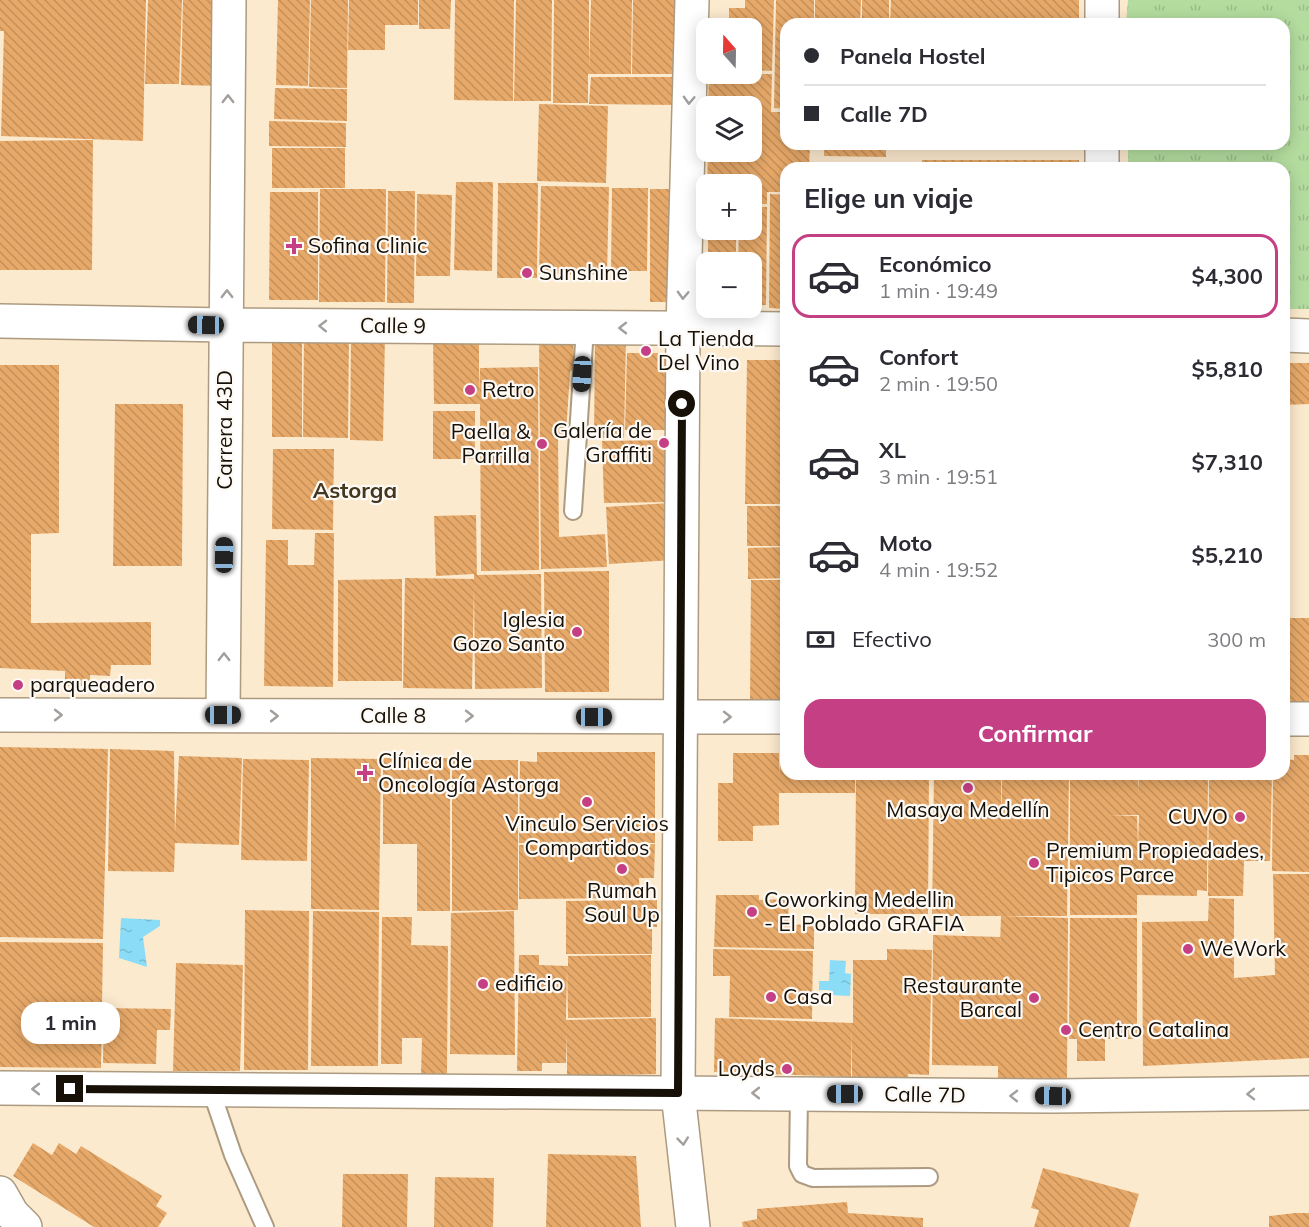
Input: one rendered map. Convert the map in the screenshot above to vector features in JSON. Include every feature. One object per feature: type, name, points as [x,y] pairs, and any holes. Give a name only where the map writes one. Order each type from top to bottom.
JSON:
[{"type":"street","name":"Carrera 43D","points":[[223,715],[229,0]]},
{"type":"street","points":[[692,0],[682,329],[678,1093],[693,1227]]},
{"type":"street","points":[[1102,0],[1102,18]]},
{"type":"street","name":"Calle 9","points":[[0,321],[226,326],[780,329]]},
{"type":"street","points":[[1290,335],[1309,336]]},
{"type":"street","name":"Calle 8","points":[[0,715],[780,717]]},
{"type":"street","points":[[1290,719],[1309,719]]},
{"type":"street","name":"Calle 7D","points":[[0,1088],[1053,1096],[1309,1093]]},
{"type":"street","points":[[0,1193],[12,1214],[25,1227]]},
{"type":"lane","points":[[573,511],[585,328]]},
{"type":"lane","points":[[211,1090],[233,1155],[265,1227]]},
{"type":"lane","points":[[799,1094],[798,1166],[802,1174],[813,1178],[929,1177]]},
{"type":"green space","points":[[1128,0],[1309,0],[1309,309],[1290,309],[1290,162],[1128,162],[1128,150],[1290,150],[1290,18],[1126,18]]},
{"type":"water","points":[[121,918],[160,920],[160,926],[143,937],[147,967],[119,958]]},
{"type":"water","points":[[830,960],[846,961],[845,973],[851,974],[850,996],[829,995],[829,990],[819,990],[819,981],[829,981]]},
{"type":"building","points":[[0,0],[146,0],[143,141],[1,136],[4,31],[0,31]]},
{"type":"building","points":[[148,0],[182,0],[179,84],[145,84]]},
{"type":"building","points":[[183,0],[223,0],[220,86],[181,85]]},
{"type":"building","points":[[278,0],[310,0],[308,86],[276,85]]},
{"type":"building","points":[[311,0],[348,0],[347,88],[309,87]]},
{"type":"building","points":[[349,0],[418,0],[418,25],[385,25],[385,50],[348,50]]},
{"type":"building","points":[[419,0],[451,0],[450,29],[419,29]]},
{"type":"building","points":[[455,0],[514,0],[513,101],[454,100]]},
{"type":"building","points":[[516,0],[552,0],[551,101],[514,101]]},
{"type":"building","points":[[554,0],[589,0],[589,68],[591,0],[632,0],[631,74],[588,74],[588,103],[553,103]]},
{"type":"building","points":[[633,0],[675,0],[674,74],[632,74]]},
{"type":"building","points":[[745,0],[774,0],[772,71],[762,70],[762,18],[729,18],[729,8],[745,8]]},
{"type":"building","points":[[776,0],[814,0],[814,18],[780,18],[780,108],[774,108]]},
{"type":"building","points":[[815,0],[861,0],[860,18],[815,18]]},
{"type":"building","points":[[862,0],[889,0],[889,18],[862,18]]},
{"type":"building","points":[[891,0],[1079,0],[1079,18],[890,18]]},
{"type":"building","points":[[762,74],[772,74],[771,112],[780,112],[780,150],[810,150],[809,162],[780,162],[780,192],[767,192],[767,204],[762,204],[762,174],[707,174],[708,162],[762,162],[762,96],[708,96],[709,84],[762,84]]},
{"type":"building","points":[[591,77],[675,77],[674,105],[589,104]]},
{"type":"building","points":[[275,88],[347,89],[347,121],[274,119]]},
{"type":"building","points":[[539,104],[608,106],[606,183],[537,181]]},
{"type":"building","points":[[269,121],[346,123],[346,147],[269,146]]},
{"type":"building","points":[[93,140],[92,270],[0,270],[0,141]]},
{"type":"building","points":[[272,148],[345,148],[345,188],[272,188]]},
{"type":"building","points":[[824,150],[886,150],[886,157],[824,156]]},
{"type":"building","points":[[922,160],[1079,160],[1079,162],[922,162]]},
{"type":"building","points":[[456,182],[493,182],[492,271],[454,270]]},
{"type":"building","points":[[498,183],[538,183],[537,278],[497,278]]},
{"type":"building","points":[[541,186],[609,187],[607,275],[539,274]]},
{"type":"building","points":[[612,188],[648,188],[647,271],[611,271]]},
{"type":"building","points":[[320,189],[386,189],[385,302],[319,302]]},
{"type":"building","points":[[650,189],[673,189],[672,302],[650,302]]},
{"type":"building","points":[[388,191],[415,191],[414,303],[387,303]]},
{"type":"building","name":"Sofina Clinic","points":[[270,192],[318,192],[318,300],[269,300]]},
{"type":"building","points":[[417,194],[452,195],[450,276],[416,276]]},
{"type":"building","points":[[770,194],[780,195],[780,309],[769,308]]},
{"type":"building","points":[[762,207],[767,207],[766,305],[762,305],[762,252],[738,252],[739,240],[762,240]]},
{"type":"building","points":[[708,240],[736,240],[736,252],[708,252]]},
{"type":"building","points":[[304,335],[349,335],[348,438],[303,437]]},
{"type":"building","points":[[351,335],[385,335],[383,441],[350,440]]},
{"type":"building","points":[[539,336],[573,337],[574,370],[570,371],[566,435],[558,437],[559,537],[605,534],[607,567],[541,569]]},
{"type":"building","points":[[595,337],[626,337],[624,438],[594,438]]},
{"type":"building","points":[[302,338],[302,437],[272,437],[272,339]]},
{"type":"building","points":[[433,341],[479,341],[479,393],[480,368],[538,367],[539,570],[481,571],[480,404],[434,404]]},
{"type":"building","points":[[627,353],[671,353],[669,430],[625,430]]},
{"type":"building","points":[[747,360],[780,360],[780,504],[745,504]]},
{"type":"building","points":[[1290,363],[1309,363],[1309,404],[1290,405]]},
{"type":"building","points":[[0,365],[59,365],[59,533],[31,534],[31,623],[151,622],[151,665],[111,665],[110,676],[90,675],[90,686],[65,686],[65,671],[0,668]]},
{"type":"building","points":[[115,404],[183,404],[182,566],[113,566]]},
{"type":"building","points":[[433,411],[475,411],[475,459],[433,459]]},
{"type":"building","points":[[669,440],[670,502],[604,503],[602,441]]},
{"type":"building","points":[[273,449],[334,449],[333,530],[272,529]]},
{"type":"building","points":[[669,503],[673,560],[609,564],[606,507]]},
{"type":"building","points":[[747,506],[780,506],[780,546],[747,546]]},
{"type":"building","points":[[476,515],[477,575],[541,574],[542,688],[475,689],[474,588],[472,689],[403,688],[405,578],[474,579],[474,574],[436,576],[434,516]]},
{"type":"building","points":[[315,533],[334,533],[333,687],[264,686],[266,540],[288,540],[288,565],[314,565]]},
{"type":"building","points":[[780,547],[780,578],[748,579],[748,548]]},
{"type":"building","name":"Iglesia Gozo Santo","points":[[609,571],[609,692],[545,692],[544,572]]},
{"type":"building","points":[[402,579],[402,681],[338,681],[338,580]]},
{"type":"building","points":[[751,580],[780,580],[780,702],[750,702]]},
{"type":"building","points":[[1290,618],[1309,618],[1309,702],[1290,702]]},
{"type":"building","points":[[0,747],[108,749],[103,939],[0,937]]},
{"type":"building","points":[[110,749],[174,751],[175,833],[179,756],[242,758],[239,845],[175,843],[174,872],[108,871]]},
{"type":"building","name":"Vinculo Servicios Compartidos","points":[[537,752],[655,752],[655,843],[519,843],[520,761],[537,762]]},
{"type":"building","points":[[733,753],[779,753],[780,780],[855,780],[855,793],[779,793],[779,825],[753,826],[753,841],[718,841],[718,783],[733,783]]},
{"type":"building","points":[[1294,755],[1309,755],[1309,872],[1272,871],[1273,780],[1290,780],[1290,760],[1294,760]]},
{"type":"building","points":[[311,758],[381,759],[379,910],[311,909]]},
{"type":"building","points":[[383,758],[450,758],[450,911],[417,911],[417,844],[383,844]]},
{"type":"building","points":[[243,759],[309,760],[307,861],[241,860]]},
{"type":"building","points":[[452,760],[518,760],[518,910],[452,911]]},
{"type":"building","points":[[856,780],[929,780],[928,914],[855,914]]},
{"type":"building","points":[[934,780],[1001,780],[1001,827],[1002,780],[1069,780],[1067,916],[932,916]]},
{"type":"building","points":[[1070,780],[1138,780],[1139,791],[1139,780],[1208,780],[1207,891],[1197,890],[1197,896],[1137,895],[1137,915],[1070,915]],"holes":[[[1108,815],[1139,815],[1138,845],[1137,816]]]},
{"type":"building","name":"CUVO","points":[[1209,780],[1272,780],[1270,861],[1244,861],[1243,896],[1208,896]]},
{"type":"building","points":[[655,844],[654,878],[639,878],[640,898],[519,899],[519,845]]},
{"type":"building","name":"WeWork","points":[[1273,874],[1309,874],[1309,1058],[1143,1066],[1142,922],[1208,921],[1209,898],[1234,899],[1234,978],[1275,975]]},
{"type":"building","name":"Coworking Medellin - El Poblado GRAFIA","points":[[716,895],[759,895],[759,900],[788,899],[789,925],[814,924],[814,949],[714,947]]},
{"type":"building","points":[[657,900],[657,927],[652,927],[652,954],[566,954],[566,901]]},
{"type":"building","points":[[245,910],[309,911],[308,1070],[244,1070]]},
{"type":"building","points":[[313,911],[379,912],[378,1066],[311,1066]]},
{"type":"building","name":"edificio","points":[[514,911],[515,1055],[450,1054],[451,913]]},
{"type":"building","points":[[1001,916],[1068,918],[1067,1080],[998,1079],[998,1066],[932,1065],[933,935],[1000,937],[1000,944]]},
{"type":"building","points":[[382,917],[412,917],[411,945],[448,946],[447,1075],[421,1075],[422,1038],[402,1038],[402,1064],[381,1064]]},
{"type":"building","name":"Centro Catalina","points":[[1070,918],[1137,918],[1137,1039],[1105,1039],[1105,1061],[1077,1061],[1077,1039],[1069,1039]]},
{"type":"building","points":[[0,942],[103,943],[101,1068],[0,1067]]},
{"type":"building","name":"Casa","points":[[713,949],[813,951],[812,1019],[729,1017],[730,976],[713,976]]},
{"type":"building","points":[[887,949],[932,950],[929,1075],[908,1074],[909,1081],[852,1079],[852,1029],[851,1077],[714,1072],[715,1018],[853,1023],[853,960],[887,960]]},
{"type":"building","points":[[519,955],[539,955],[539,965],[568,966],[568,956],[651,955],[651,1017],[568,1018],[567,969],[566,1020],[656,1018],[656,1074],[567,1076],[567,1034],[566,1063],[542,1063],[542,1071],[517,1071]]},
{"type":"building","points":[[176,963],[243,965],[240,1071],[173,1071]]},
{"type":"building","points":[[104,1008],[171,1009],[170,1030],[157,1030],[156,1064],[103,1063]]},
{"type":"building","points":[[33,1143],[52,1155],[59,1143],[76,1154],[81,1146],[162,1196],[156,1206],[167,1213],[158,1227],[94,1227],[13,1176]]},
{"type":"building","points":[[548,1154],[636,1156],[641,1227],[546,1227]]},
{"type":"building","points":[[1043,1168],[1139,1194],[1129,1227],[1034,1227],[1039,1210],[1031,1208]]},
{"type":"building","points":[[343,1174],[408,1174],[407,1227],[342,1227]]},
{"type":"building","points":[[435,1177],[494,1178],[493,1227],[434,1227]]},
{"type":"building","points":[[847,1202],[848,1213],[923,1218],[923,1227],[743,1227],[742,1222],[757,1219],[757,1209]]},
{"type":"building","points":[[1309,1213],[1309,1227],[1269,1227],[1269,1216]]},
{"type":"place","name":"Sofina Clinic","points":[[294,246]]},
{"type":"place","name":"Sunshine","points":[[527,273]]},
{"type":"place","name":"La Tienda Del Vino","points":[[646,351]]},
{"type":"place","name":"Retro","points":[[470,390]]},
{"type":"place","name":"Galería de Graffiti","points":[[664,443]]},
{"type":"place","name":"Paella & Parrilla","points":[[542,444]]},
{"type":"place","name":"Iglesia Gozo Santo","points":[[577,632]]},
{"type":"place","name":"parqueadero","points":[[18,685]]},
{"type":"place","name":"Clínica de Oncología Astorga","points":[[365,773]]},
{"type":"place","name":"Masaya Medellín","points":[[968,788]]},
{"type":"place","name":"Vinculo Servicios Compartidos","points":[[587,802]]},
{"type":"place","name":"CUVO","points":[[1240,817]]},
{"type":"place","name":"Premium Propiedades, Tipicos Parce","points":[[1034,863]]},
{"type":"place","name":"Rumah Soul Up","points":[[622,869]]},
{"type":"place","name":"Coworking Medellin - El Poblado GRAFIA","points":[[752,912]]},
{"type":"place","name":"WeWork","points":[[1188,949]]},
{"type":"place","name":"edificio","points":[[483,984]]},
{"type":"place","name":"Casa","points":[[771,997]]},
{"type":"place","name":"Restaurante Barcal","points":[[1034,998]]},
{"type":"place","name":"Centro Catalina","points":[[1066,1030]]},
{"type":"place","name":"Loyds","points":[[787,1069]]},
{"type":"district","name":"Astorga","points":[[355,490]]},
{"type":"route","points":[[70,1089],[678,1093],[682,404]]}]
